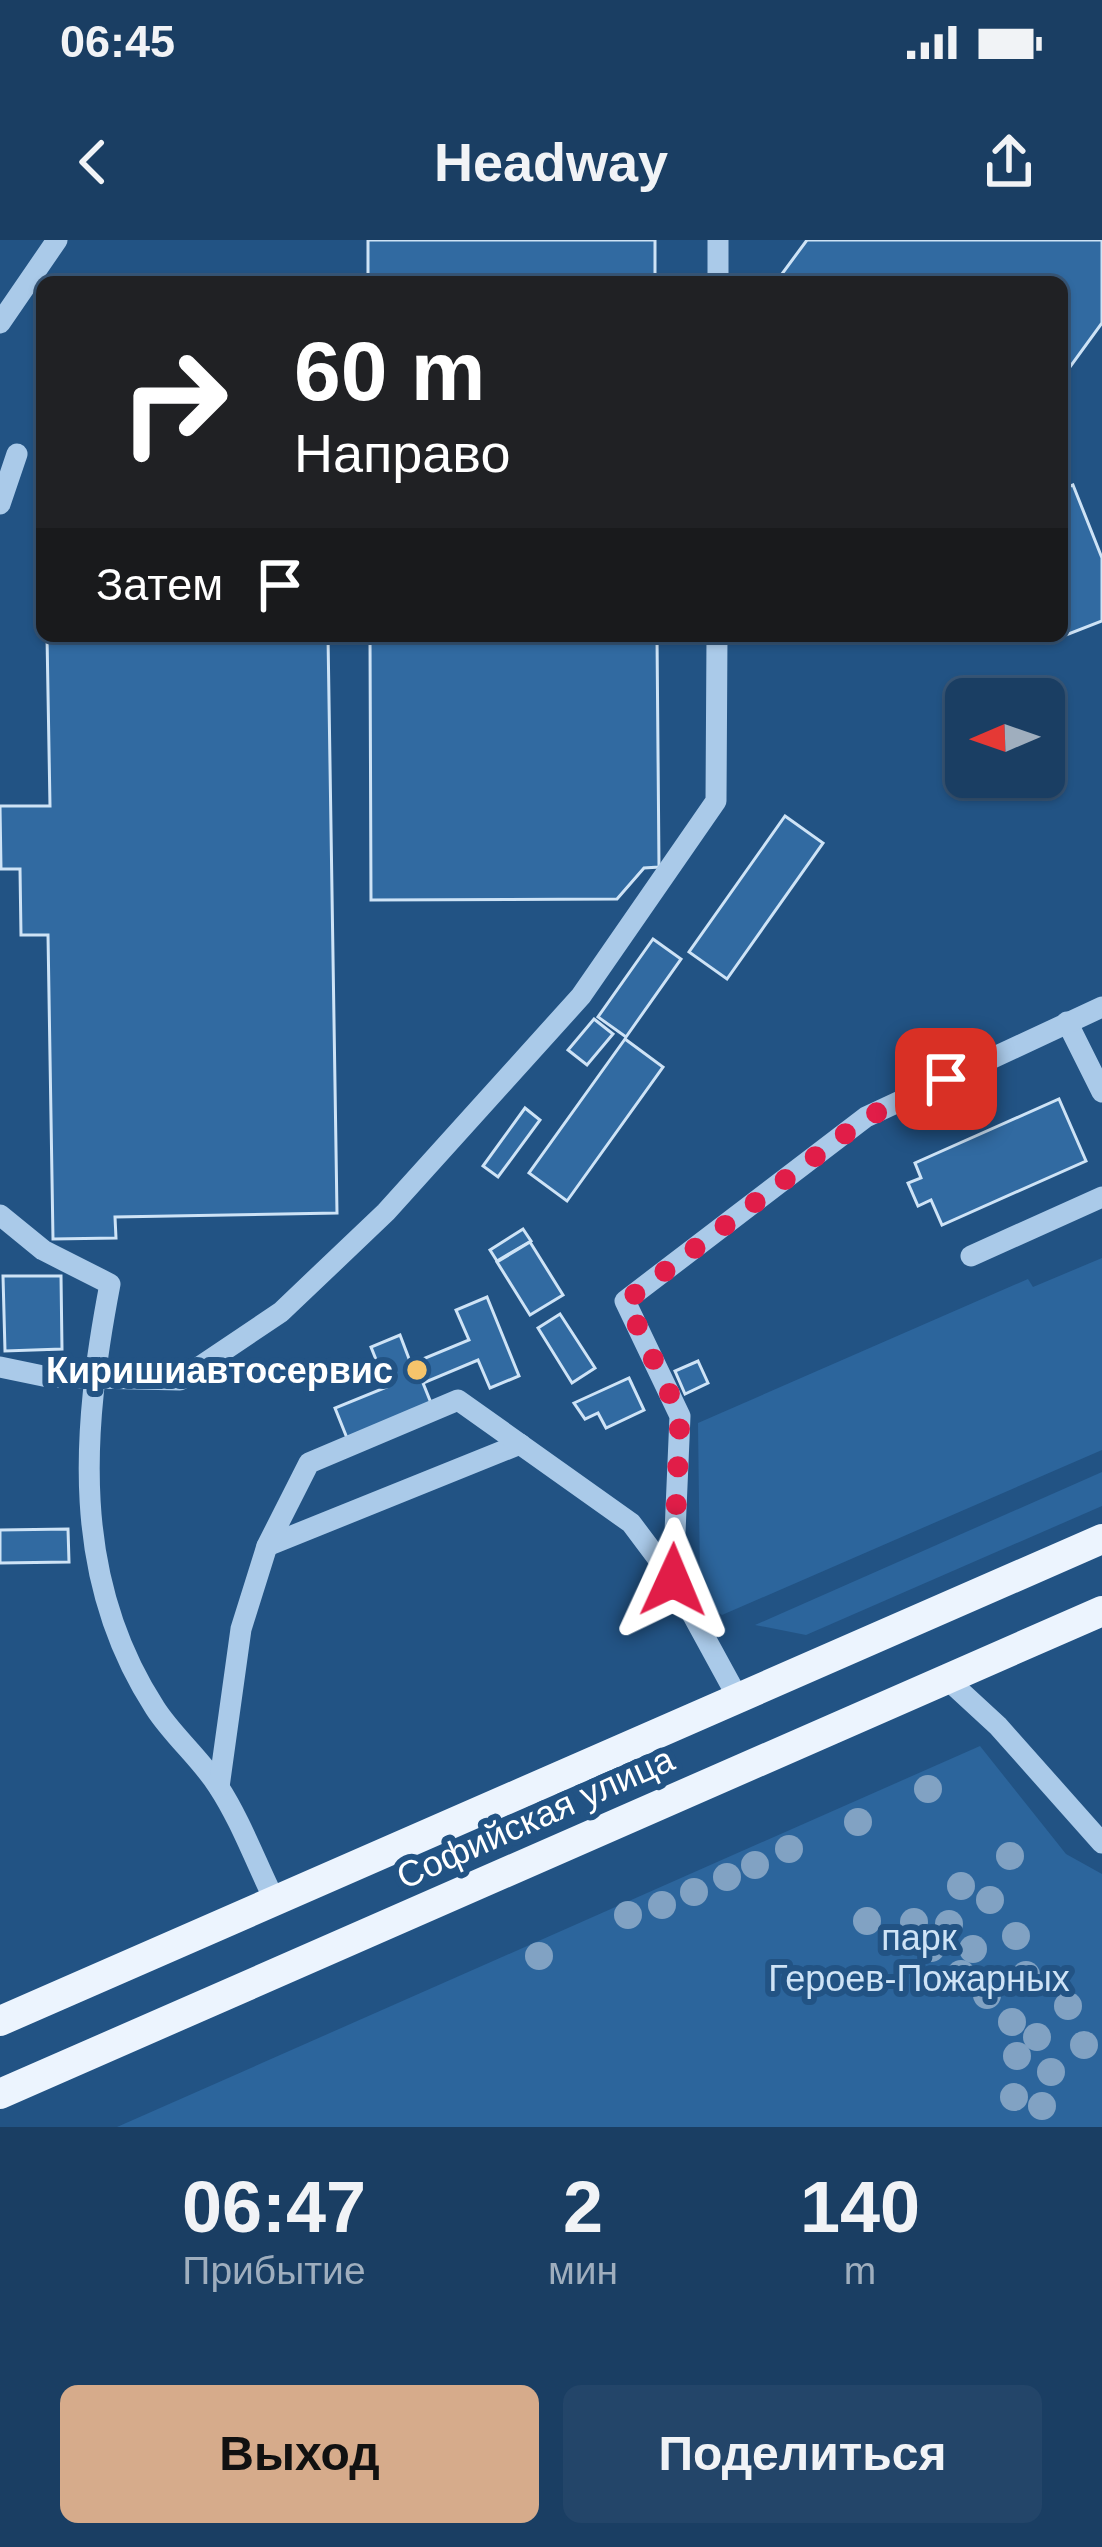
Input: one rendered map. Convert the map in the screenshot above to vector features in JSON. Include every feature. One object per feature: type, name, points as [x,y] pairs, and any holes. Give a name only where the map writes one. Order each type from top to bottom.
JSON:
[{"type":"main road","name":"Софийская улица","points":[[0,2021],[1102,1540]]},
{"type":"main road","name":"Софийская улица","points":[[0,2094],[1102,1611]]},
{"type":"lane","points":[[0,322],[57,240]]},
{"type":"lane","points":[[718,240],[718,276]]},
{"type":"lane","points":[[0,504],[16,454]]},
{"type":"lane","points":[[0,1367],[92,1380],[180,1380],[281,1312],[386,1212],[581,996],[716,800],[717,642]]},
{"type":"lane","points":[[673,1580],[680,1416],[626,1301],[866,1118],[1102,1007]]},
{"type":"lane","points":[[1067,1022],[1102,1092]]},
{"type":"lane","points":[[971,1256],[1102,1197]]},
{"type":"lane","points":[[0,1215],[43,1250],[110,1284],[92,1380],[86,1484],[92,1545],[110,1623],[155,1708],[219,1786],[275,1901]]},
{"type":"lane","points":[[219,1786],[241,1629],[267,1546],[309,1463],[458,1400],[631,1523],[673,1580],[738,1698]]},
{"type":"lane","points":[[267,1546],[520,1444]]},
{"type":"lane","points":[[947,1679],[998,1726],[1102,1843]]},
{"type":"green space","points":[[1102,1258],[1102,1450],[722,1615],[706,1604],[700,1583],[698,1423],[1028,1279],[1033,1287]]},
{"type":"green space","points":[[1102,1472],[1102,1506],[806,1635],[755,1625]]},
{"type":"green space","name":"парк Героев-Пожарных","points":[[980,1746],[1066,1854],[1102,1874],[1102,2127],[117,2127]]},
{"type":"building","points":[[368,240],[655,240],[655,276],[368,276]]},
{"type":"building","points":[[807,240],[1102,240],[1102,323],[1068,370],[1068,276],[780,276]]},
{"type":"building","points":[[1073,485],[1102,558],[1102,621],[1068,634],[1068,487]]},
{"type":"building","points":[[47,642],[328,642],[337,1213],[115,1217],[116,1238],[53,1239],[48,935],[21,935],[20,869],[1,869],[0,806],[50,806]]},
{"type":"building","points":[[370,642],[657,642],[659,867],[644,868],[617,899],[371,900]]},
{"type":"building","points":[[785,816],[823,843],[727,979],[689,952]]},
{"type":"building","points":[[653,939],[681,959],[626,1037],[598,1017]]},
{"type":"building","points":[[594,1019],[613,1034],[587,1065],[568,1050]]},
{"type":"building","points":[[625,1039],[663,1067],[567,1201],[529,1173]]},
{"type":"building","points":[[1059,1099],[1086,1161],[942,1225],[931,1200],[918,1206],[908,1183],[921,1178],[915,1163]]},
{"type":"building","points":[[525,1108],[540,1120],[498,1177],[483,1166]]},
{"type":"building","points":[[523,1229],[531,1241],[497,1261],[490,1250]]},
{"type":"building","points":[[530,1242],[563,1295],[530,1315],[497,1262]]},
{"type":"building","points":[[3,1276],[61,1276],[62,1349],[5,1351]]},
{"type":"building","name":"Киришиавтосервис","points":[[487,1297],[519,1376],[490,1388],[478,1360],[423,1383],[431,1403],[347,1438],[335,1408],[387,1387],[371,1347],[400,1335],[411,1364],[469,1340],[456,1310]]},
{"type":"building","points":[[560,1314],[595,1368],[572,1383],[538,1328]]},
{"type":"building","points":[[698,1361],[708,1383],[685,1394],[675,1371]]},
{"type":"building","points":[[629,1378],[644,1410],[606,1428],[598,1413],[585,1419],[574,1403]]},
{"type":"building","points":[[68,1529],[69,1562],[0,1563],[0,1530]]},
{"type":"place","name":"Киришиавтосервис","points":[[417,1370]]},
{"type":"route","points":[[673,1580],[674,1450],[680,1416],[626,1301],[653,1275],[866,1118],[946,1079]]}]
